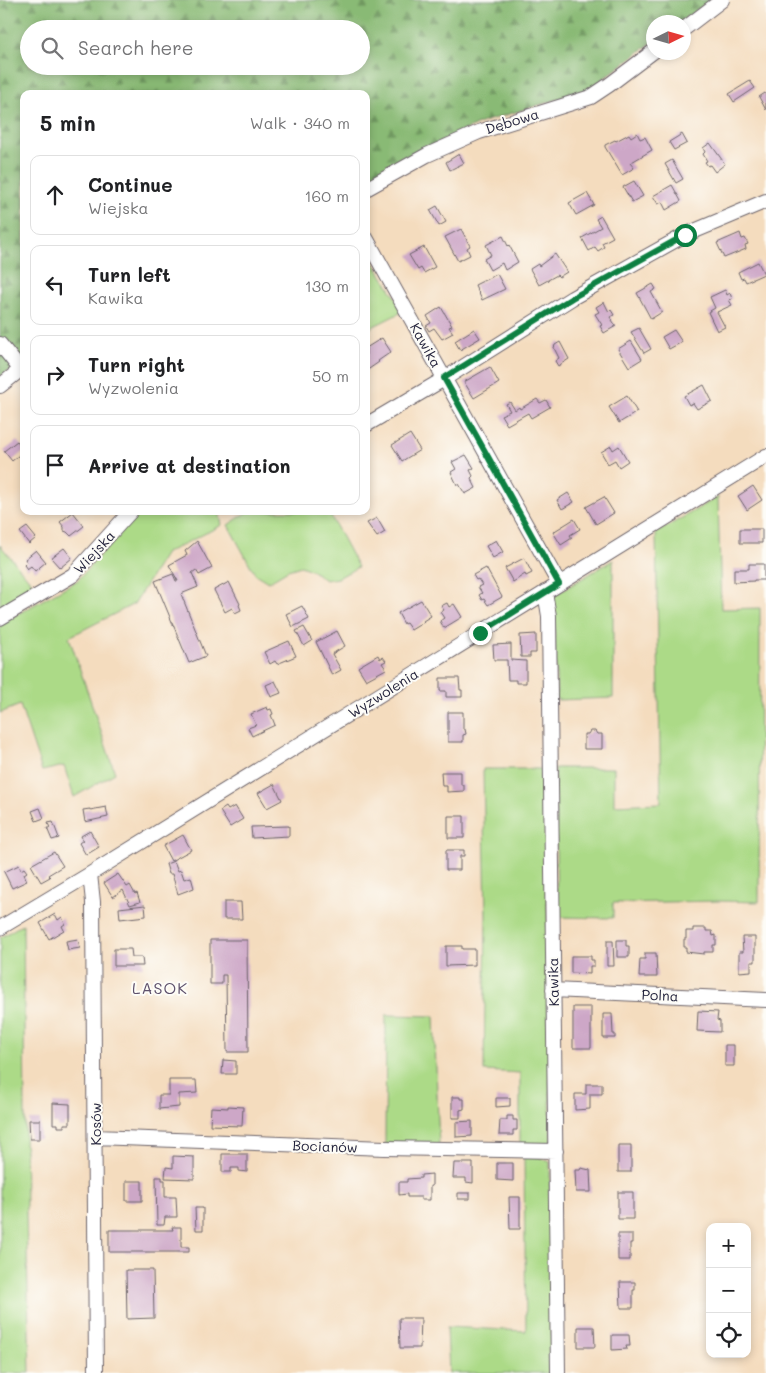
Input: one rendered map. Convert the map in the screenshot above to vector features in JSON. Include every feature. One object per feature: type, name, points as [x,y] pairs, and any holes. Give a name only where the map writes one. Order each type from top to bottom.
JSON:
[{"type":"street","points":[[691,24],[722,0]]},
{"type":"street","name":"Dębowa","points":[[370,186],[427,155],[479,132],[591,97],[646,58]]},
{"type":"street","points":[[370,423],[572,298],[685,235],[766,201]]},
{"type":"street","name":"Kawika","points":[[370,245],[559,584]]},
{"type":"street","points":[[0,344],[20,366]]},
{"type":"street","points":[[0,386],[20,370]]},
{"type":"street","name":"Wyzwolenia","points":[[0,928],[766,456]]},
{"type":"street","name":"Wiejska","points":[[0,618],[73,575],[126,515]]},
{"type":"street","name":"Kawika","points":[[545,592],[549,616],[558,1373]]},
{"type":"street","name":"Kosów","points":[[90,874],[93,902],[96,1373]]},
{"type":"street","name":"Polna","points":[[553,990],[766,1000]]},
{"type":"street","name":"Bocianów","points":[[95,1137],[384,1148],[556,1151]]},
{"type":"green space","points":[[0,0],[711,0],[690,15],[646,15],[646,47],[588,90],[483,122],[425,149],[370,180],[370,90],[20,90],[20,362],[0,377]]},
{"type":"green space","points":[[370,256],[404,311],[370,328]]},
{"type":"green space","points":[[718,497],[721,609],[760,608],[759,902],[613,903],[613,918],[557,917],[555,768],[614,768],[614,805],[661,803],[656,533]]},
{"type":"green space","points":[[135,515],[220,515],[222,525],[166,553],[134,604],[69,637],[115,773],[74,797],[64,766],[42,771],[20,705],[0,713],[0,624],[78,580]]},
{"type":"green space","points":[[243,515],[330,515],[358,567],[338,578],[325,580],[313,571],[301,566],[288,570],[268,582],[255,574],[228,525]]},
{"type":"green space","points":[[0,545],[37,589],[0,613]]},
{"type":"green space","points":[[613,560],[613,698],[557,700],[553,596]]},
{"type":"green space","points":[[483,769],[545,769],[551,1147],[520,1148],[520,1073],[484,1071],[486,916]]},
{"type":"green space","points":[[23,924],[30,1373],[0,1373],[0,938]]},
{"type":"green space","points":[[386,1015],[434,1016],[439,1146],[385,1144]]},
{"type":"green space","points":[[524,1157],[539,1157],[550,1162],[552,1373],[449,1373],[447,1327],[526,1331]]},
{"type":"building","points":[[750,81],[755,88],[734,102],[729,94]]},
{"type":"building","points":[[765,93],[766,95],[766,110],[759,97]]},
{"type":"building","points":[[637,133],[640,139],[645,137],[652,150],[630,163],[634,168],[622,175],[605,145],[629,134],[631,137]]},
{"type":"building","points":[[682,134],[687,143],[674,150],[669,142]]},
{"type":"building","points":[[710,143],[725,164],[715,172],[705,162],[707,161],[703,154],[705,152],[703,148]]},
{"type":"building","points":[[459,154],[464,163],[450,170],[446,162]]},
{"type":"building","points":[[672,160],[683,179],[676,183],[665,164]]},
{"type":"building","points":[[634,181],[643,196],[632,202],[623,187]]},
{"type":"building","points":[[672,185],[681,201],[666,210],[662,202],[658,204],[653,196]]},
{"type":"building","points":[[587,193],[594,205],[576,215],[569,203]]},
{"type":"building","points":[[437,206],[446,222],[439,226],[430,210]]},
{"type":"building","points":[[601,216],[613,237],[602,243],[604,247],[598,251],[595,247],[589,251],[582,238],[601,227],[596,219]]},
{"type":"building","points":[[461,229],[470,246],[467,248],[470,255],[458,261],[445,237]]},
{"type":"building","points":[[740,233],[742,239],[745,238],[748,244],[745,245],[746,249],[724,258],[717,243]]},
{"type":"building","points":[[503,236],[518,262],[505,270],[502,263],[490,270],[484,259],[491,255],[486,245]]},
{"type":"building","points":[[424,247],[435,267],[424,273],[421,268],[418,270],[409,255]]},
{"type":"building","points":[[555,254],[567,272],[539,285],[530,269],[538,264],[539,266]]},
{"type":"building","points":[[758,262],[764,274],[746,282],[744,278],[741,279],[738,272]]},
{"type":"building","points":[[497,274],[505,289],[482,300],[475,285]]},
{"type":"building","points":[[653,284],[656,289],[651,292],[662,312],[651,319],[637,293]]},
{"type":"building","points":[[725,290],[727,295],[730,293],[732,299],[729,300],[732,305],[717,312],[725,327],[717,331],[708,312],[715,308],[710,297]]},
{"type":"building","points":[[604,302],[609,312],[611,310],[614,315],[610,317],[616,326],[604,333],[600,326],[602,325],[595,314],[599,312],[596,307]]},
{"type":"building","points":[[441,307],[452,326],[449,327],[453,333],[442,339],[434,328],[429,331],[426,326],[431,323],[427,316]]},
{"type":"building","points":[[639,328],[651,349],[644,353],[631,332]]},
{"type":"building","points":[[474,329],[480,338],[460,350],[455,341]]},
{"type":"building","points":[[674,330],[682,342],[669,349],[662,337]]},
{"type":"building","points":[[382,338],[391,352],[370,368],[370,346]]},
{"type":"building","points":[[631,341],[642,359],[629,367],[618,349]]},
{"type":"building","points":[[560,342],[569,359],[558,366],[555,361],[559,358],[554,348]]},
{"type":"building","points":[[490,367],[499,383],[474,398],[464,382]]},
{"type":"building","points":[[704,385],[712,401],[697,409],[693,403],[689,405],[684,396]]},
{"type":"building","points":[[627,396],[637,412],[619,423],[609,407]]},
{"type":"building","points":[[537,399],[540,403],[546,400],[550,407],[531,418],[528,413],[507,425],[501,415],[510,411],[506,404],[510,402],[515,410]]},
{"type":"building","points":[[410,434],[420,450],[402,461],[392,445]]},
{"type":"building","points":[[17,441],[20,444],[20,454],[12,461],[4,451]]},
{"type":"building","points":[[611,446],[613,450],[619,446],[628,461],[619,467],[615,460],[608,464],[601,452]]},
{"type":"building","points":[[466,455],[474,468],[470,470],[473,476],[471,478],[476,488],[465,494],[459,484],[457,485],[451,472],[456,469],[452,462]]},
{"type":"building","points":[[753,486],[762,500],[747,510],[738,496]]},
{"type":"building","points":[[568,493],[574,502],[562,509],[557,500]]},
{"type":"building","points":[[604,497],[614,513],[596,524],[586,507]]},
{"type":"building","points":[[69,515],[75,515],[84,526],[71,536],[64,531],[64,527],[60,522]]},
{"type":"building","points":[[377,518],[385,532],[377,537],[367,523]]},
{"type":"building","points":[[574,519],[580,529],[570,535],[572,538],[561,545],[553,532]]},
{"type":"building","points":[[27,527],[36,538],[29,544],[20,532]]},
{"type":"building","points":[[740,529],[762,529],[762,543],[740,543]]},
{"type":"building","points":[[496,540],[503,552],[493,558],[486,546]]},
{"type":"building","points":[[197,541],[212,568],[199,575],[196,570],[192,573],[198,587],[181,594],[206,656],[189,663],[155,581],[173,574],[176,581],[178,581],[169,565],[187,555],[185,551]]},
{"type":"building","points":[[64,548],[72,558],[60,568],[51,558]]},
{"type":"building","points":[[36,550],[46,562],[35,571],[31,566],[27,569],[24,565],[27,562],[25,559]]},
{"type":"building","points":[[524,558],[532,573],[526,576],[525,574],[513,582],[505,568]]},
{"type":"building","points":[[749,564],[764,564],[764,580],[734,582],[734,569],[749,569]]},
{"type":"building","points":[[486,568],[502,597],[488,605],[479,595],[482,593],[478,587],[482,585],[473,575]]},
{"type":"building","points":[[229,582],[240,604],[241,610],[235,613],[232,608],[225,612],[214,590]]},
{"type":"building","points":[[421,600],[431,616],[411,630],[406,623],[404,624],[398,613]]},
{"type":"building","points":[[447,603],[449,607],[454,604],[462,617],[444,628],[440,621],[444,618],[440,612],[444,610],[441,606]]},
{"type":"building","points":[[302,606],[309,619],[293,627],[286,614]]},
{"type":"building","points":[[304,627],[312,641],[304,646],[296,631]]},
{"type":"building","points":[[337,631],[345,646],[332,654],[341,670],[332,675],[316,642]]},
{"type":"building","points":[[536,634],[536,653],[530,653],[530,657],[521,657],[520,635]]},
{"type":"building","points":[[289,641],[296,656],[277,664],[275,661],[270,664],[264,652]]},
{"type":"building","points":[[511,644],[511,660],[526,661],[526,683],[516,683],[516,680],[508,680],[507,660],[494,660],[493,645]]},
{"type":"building","points":[[378,655],[380,659],[383,657],[386,661],[382,663],[386,669],[366,680],[358,667]]},
{"type":"building","points":[[440,678],[459,678],[462,697],[446,697],[446,691],[440,691]]},
{"type":"building","points":[[275,681],[281,693],[271,697],[266,685]]},
{"type":"building","points":[[267,707],[268,710],[271,709],[275,725],[252,736],[248,728],[256,725],[251,714]]},
{"type":"building","points":[[448,712],[463,712],[463,729],[465,729],[466,734],[463,735],[463,742],[448,742]]},
{"type":"building","points":[[590,731],[602,734],[602,749],[584,749],[584,734],[588,734]]},
{"type":"building","points":[[441,772],[461,772],[461,785],[464,785],[464,791],[447,792],[447,786],[442,786]]},
{"type":"building","points":[[274,784],[282,800],[267,808],[258,793]]},
{"type":"building","points":[[235,806],[243,819],[230,827],[220,811],[226,807],[228,810]]},
{"type":"building","points":[[106,807],[108,817],[85,822],[83,810]]},
{"type":"building","points":[[40,808],[44,818],[36,821],[32,811]]},
{"type":"building","points":[[448,816],[464,816],[464,838],[448,838]]},
{"type":"building","points":[[53,822],[59,838],[52,840],[47,828],[50,828],[48,823]]},
{"type":"building","points":[[289,826],[289,836],[252,838],[251,827]]},
{"type":"building","points":[[90,831],[99,847],[86,855],[79,843],[83,840],[81,836]]},
{"type":"building","points":[[183,835],[191,850],[171,861],[163,846]]},
{"type":"building","points":[[446,850],[464,850],[464,856],[460,856],[460,870],[446,870]]},
{"type":"building","points":[[54,852],[63,866],[48,875],[50,877],[41,882],[31,865]]},
{"type":"building","points":[[174,861],[178,871],[181,870],[184,879],[191,877],[194,888],[178,894],[172,874],[169,874],[166,864]]},
{"type":"building","points":[[19,865],[21,870],[24,868],[27,872],[24,874],[27,881],[12,888],[4,872]]},
{"type":"building","points":[[118,874],[127,887],[130,885],[135,894],[137,893],[140,902],[130,905],[123,890],[113,897],[104,883]]},
{"type":"building","points":[[224,902],[241,902],[242,919],[224,919]]},
{"type":"building","points":[[145,905],[146,916],[120,919],[119,908]]},
{"type":"building","points":[[55,914],[58,920],[62,917],[65,924],[62,926],[64,930],[49,939],[40,923]]},
{"type":"building","points":[[693,928],[706,928],[706,931],[712,931],[713,936],[716,935],[716,945],[713,945],[713,952],[704,952],[704,954],[686,952],[684,939],[686,939],[686,931],[693,931]]},
{"type":"building","points":[[742,937],[755,937],[755,962],[751,962],[751,971],[739,972],[739,952],[743,952]]},
{"type":"building","points":[[78,939],[80,948],[68,950],[66,941]]},
{"type":"building","points":[[210,940],[247,940],[248,1052],[227,1052],[226,975],[222,975],[222,984],[210,984]]},
{"type":"building","points":[[617,940],[626,940],[626,946],[629,946],[629,957],[617,957]]},
{"type":"building","points":[[607,941],[613,941],[614,966],[607,966]]},
{"type":"building","points":[[446,946],[462,946],[462,949],[475,949],[475,965],[446,966]]},
{"type":"building","points":[[114,949],[131,949],[132,957],[142,957],[143,966],[114,966]]},
{"type":"building","points":[[645,953],[656,953],[657,977],[639,977],[640,959],[645,959]]},
{"type":"building","points":[[571,956],[591,956],[591,960],[594,960],[594,966],[590,966],[590,974],[571,973]]},
{"type":"building","points":[[573,1007],[591,1007],[591,1048],[573,1048]]},
{"type":"building","points":[[698,1011],[718,1012],[717,1020],[720,1021],[720,1032],[697,1031]]},
{"type":"building","points":[[603,1014],[612,1014],[615,1038],[603,1038]]},
{"type":"building","points":[[725,1045],[734,1045],[734,1066],[725,1066]]},
{"type":"building","points":[[223,1060],[236,1061],[236,1074],[222,1074]]},
{"type":"building","points":[[169,1080],[196,1080],[197,1093],[179,1094],[179,1107],[159,1109],[159,1095],[169,1095]]},
{"type":"building","points":[[586,1084],[602,1084],[602,1094],[590,1094],[590,1109],[575,1110],[575,1094],[586,1094]]},
{"type":"building","points":[[452,1097],[464,1099],[464,1109],[460,1110],[460,1118],[452,1118]]},
{"type":"building","points":[[496,1098],[510,1098],[510,1106],[496,1107]]},
{"type":"building","points":[[53,1103],[70,1104],[70,1124],[58,1127],[58,1124],[53,1124]]},
{"type":"building","points":[[228,1106],[243,1107],[242,1126],[210,1125],[211,1107],[228,1108]]},
{"type":"building","points":[[507,1116],[513,1116],[513,1120],[517,1120],[517,1130],[513,1130],[513,1135],[499,1135],[500,1120],[507,1120]]},
{"type":"building","points":[[29,1120],[40,1120],[40,1139],[30,1139]]},
{"type":"building","points":[[472,1121],[472,1136],[456,1137],[456,1122]]},
{"type":"building","points":[[618,1145],[631,1145],[631,1172],[618,1172]]},
{"type":"building","points":[[222,1154],[247,1154],[247,1172],[239,1171],[239,1168],[231,1168],[231,1172],[222,1172]]},
{"type":"building","points":[[173,1156],[194,1157],[194,1179],[165,1178],[166,1167],[173,1168]]},
{"type":"building","points":[[454,1163],[473,1163],[473,1183],[466,1182],[466,1178],[453,1178]]},
{"type":"building","points":[[497,1163],[513,1163],[513,1181],[497,1180]]},
{"type":"building","points":[[581,1168],[590,1170],[591,1192],[576,1192],[575,1170],[580,1170]]},
{"type":"building","points":[[432,1174],[430,1200],[421,1200],[421,1197],[407,1197],[407,1194],[399,1195],[399,1182],[407,1182],[407,1179],[421,1178],[421,1175]]},
{"type":"building","points":[[156,1177],[162,1177],[162,1180],[165,1180],[165,1197],[176,1197],[177,1217],[165,1217],[164,1225],[157,1225]]},
{"type":"building","points":[[126,1181],[142,1181],[142,1201],[126,1201]]},
{"type":"building","points":[[618,1192],[633,1192],[633,1219],[618,1219]]},
{"type":"building","points":[[458,1193],[470,1193],[470,1199],[458,1199]]},
{"type":"building","points":[[509,1197],[520,1197],[520,1229],[510,1229]]},
{"type":"building","points":[[195,1208],[203,1208],[203,1230],[196,1230]]},
{"type":"building","points":[[172,1227],[181,1227],[181,1247],[189,1247],[189,1252],[109,1252],[109,1230],[173,1230]]},
{"type":"building","points":[[618,1234],[632,1234],[630,1260],[618,1260]]},
{"type":"building","points":[[126,1270],[153,1270],[154,1318],[127,1319]]},
{"type":"building","points":[[620,1282],[635,1282],[633,1308],[621,1308]]},
{"type":"building","points":[[399,1318],[421,1318],[420,1348],[400,1348]]},
{"type":"building","points":[[578,1327],[594,1327],[595,1347],[578,1347]]},
{"type":"building","points":[[612,1335],[629,1335],[630,1346],[626,1346],[627,1349],[612,1350]]},
{"type":"district","name":"LASOK","points":[[160,987]]},
{"type":"route","points":[[480,633],[559,584],[444,378],[572,298],[685,235]]}]
